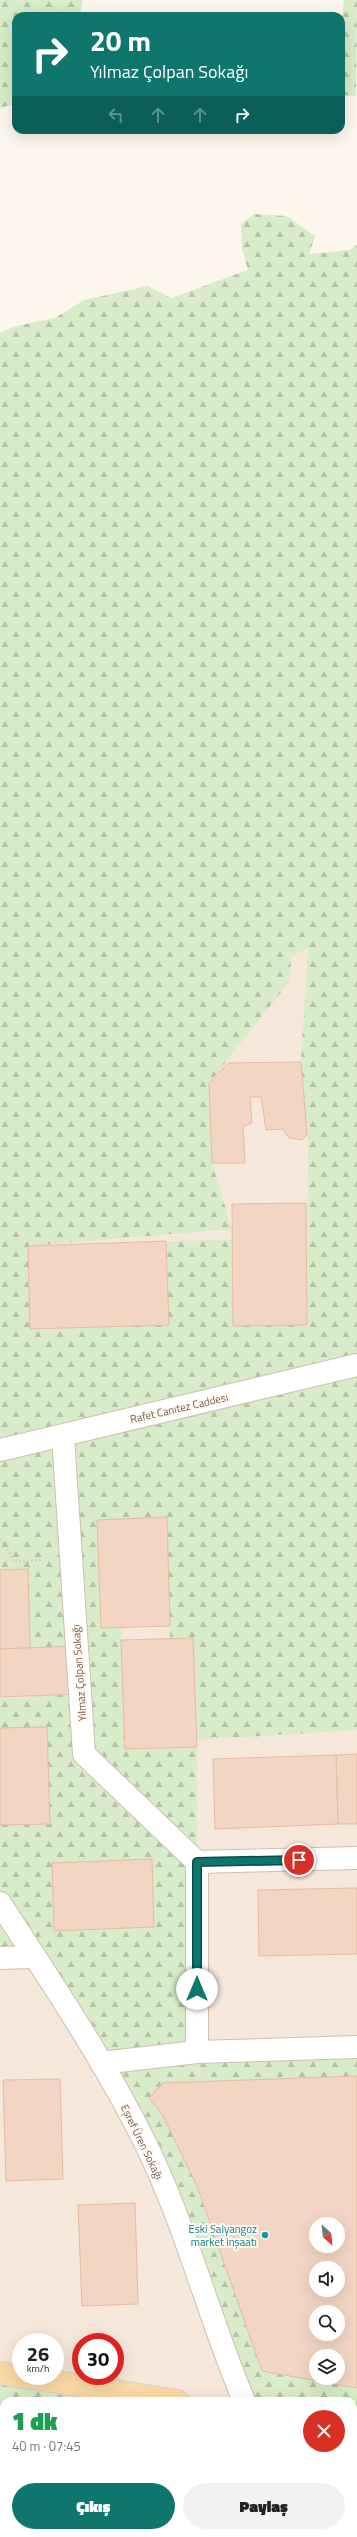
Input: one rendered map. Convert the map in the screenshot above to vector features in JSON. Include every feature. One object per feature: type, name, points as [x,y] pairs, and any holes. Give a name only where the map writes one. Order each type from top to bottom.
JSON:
[{"type":"main road","points":[[0,2373],[153,2397]]},
{"type":"street","name":"Rafet Canıtez Caddesi","points":[[0,1450],[357,1365]]},
{"type":"street","name":"Yılmaz Çolpan Sokağı","points":[[63,1436],[84,1754],[197,1862]]},
{"type":"street","points":[[197,2052],[197,1862],[357,1858]]},
{"type":"street","name":"Eşref Üren Sokağı","points":[[0,1904],[101,2063],[151,2155],[180,2224],[227,2359],[242,2397]]},
{"type":"street","points":[[0,1958],[35,1957]]},
{"type":"street","points":[[101,2063],[197,2052],[357,2048]]},
{"type":"path","points":[[0,1540],[4,1542],[14,1562]]},
{"type":"shaded area","points":[[357,921],[357,2047],[245,2397],[153,2397],[76,2385],[124,2385],[124,2333],[72,2333],[72,2384],[64,2383],[64,2333],[12,2333],[12,2375],[0,2373],[0,1182],[291,957]]},
{"type":"green space","points":[[0,0],[83,0],[81,12],[12,12],[12,104],[0,108]]},
{"type":"green space","points":[[344,0],[357,0],[356,96],[345,95],[345,12],[343,12]]},
{"type":"green space","points":[[254,214],[287,216],[315,236],[309,254],[349,250],[357,245],[357,1365],[0,1449],[0,333],[16,326],[55,318],[84,300],[148,286],[171,298],[248,270],[242,249],[241,224]],"holes":[[[308,948],[301,1062],[308,1147],[307,1325],[233,1326],[232,1240],[166,1241],[169,1325],[28,1246],[232,1229],[212,1163],[209,1083],[290,981],[291,957]]]},
{"type":"green space","points":[[357,1365],[357,1730],[197,1740],[193,1638],[170,1639],[167,1518],[97,1520],[101,1628],[121,1628],[125,1749],[197,1747],[197,2052],[357,2047],[357,2397],[243,2397],[180,2224],[35,1957],[0,1958],[0,1699],[79,1694],[77,1646],[30,1649],[28,1570],[0,1570],[0,1450]]},
{"type":"green space","points":[[0,2373],[12,2375],[12,2385],[64,2385],[64,2383],[153,2397],[0,2397]]},
{"type":"building","points":[[301,1062],[307,1134],[302,1140],[289,1138],[283,1129],[266,1130],[261,1097],[250,1097],[252,1123],[243,1126],[245,1163],[212,1163],[209,1083],[228,1063]]},
{"type":"building","points":[[306,1203],[307,1325],[233,1326],[232,1204]]},
{"type":"building","points":[[166,1241],[169,1325],[30,1329],[28,1246]]},
{"type":"building","points":[[167,1517],[170,1626],[101,1628],[97,1520]]},
{"type":"building","points":[[28,1569],[30,1648],[0,1649],[0,1570]]},
{"type":"building","points":[[193,1638],[197,1747],[125,1749],[121,1640]]},
{"type":"building","points":[[77,1646],[80,1694],[0,1697],[0,1649]]},
{"type":"building","points":[[47,1727],[50,1824],[0,1825],[0,1728]]},
{"type":"building","points":[[357,1754],[357,1824],[338,1824],[336,1755]]},
{"type":"building","points":[[336,1755],[338,1824],[215,1829],[213,1759]]},
{"type":"building","points":[[152,1859],[154,1927],[54,1931],[52,1863]]},
{"type":"building","points":[[357,1888],[357,1954],[259,1956],[258,1890]]},
{"type":"building","name":"Eski Salyangoz market inşaatı","points":[[357,2076],[357,2388],[340,2385],[345,2385],[345,2349],[309,2349],[309,2379],[262,2371],[197,2186],[162,2114],[149,2098],[163,2083]]},
{"type":"building","points":[[60,2079],[63,2179],[6,2181],[3,2080]]},
{"type":"building","points":[[135,2203],[138,2304],[82,2306],[78,2205]]},
{"type":"place","name":"Eski Salyangoz market inşaatı","points":[[265,2235]]},
{"type":"route","points":[[197,1989],[197,1862],[299,1860]]}]
